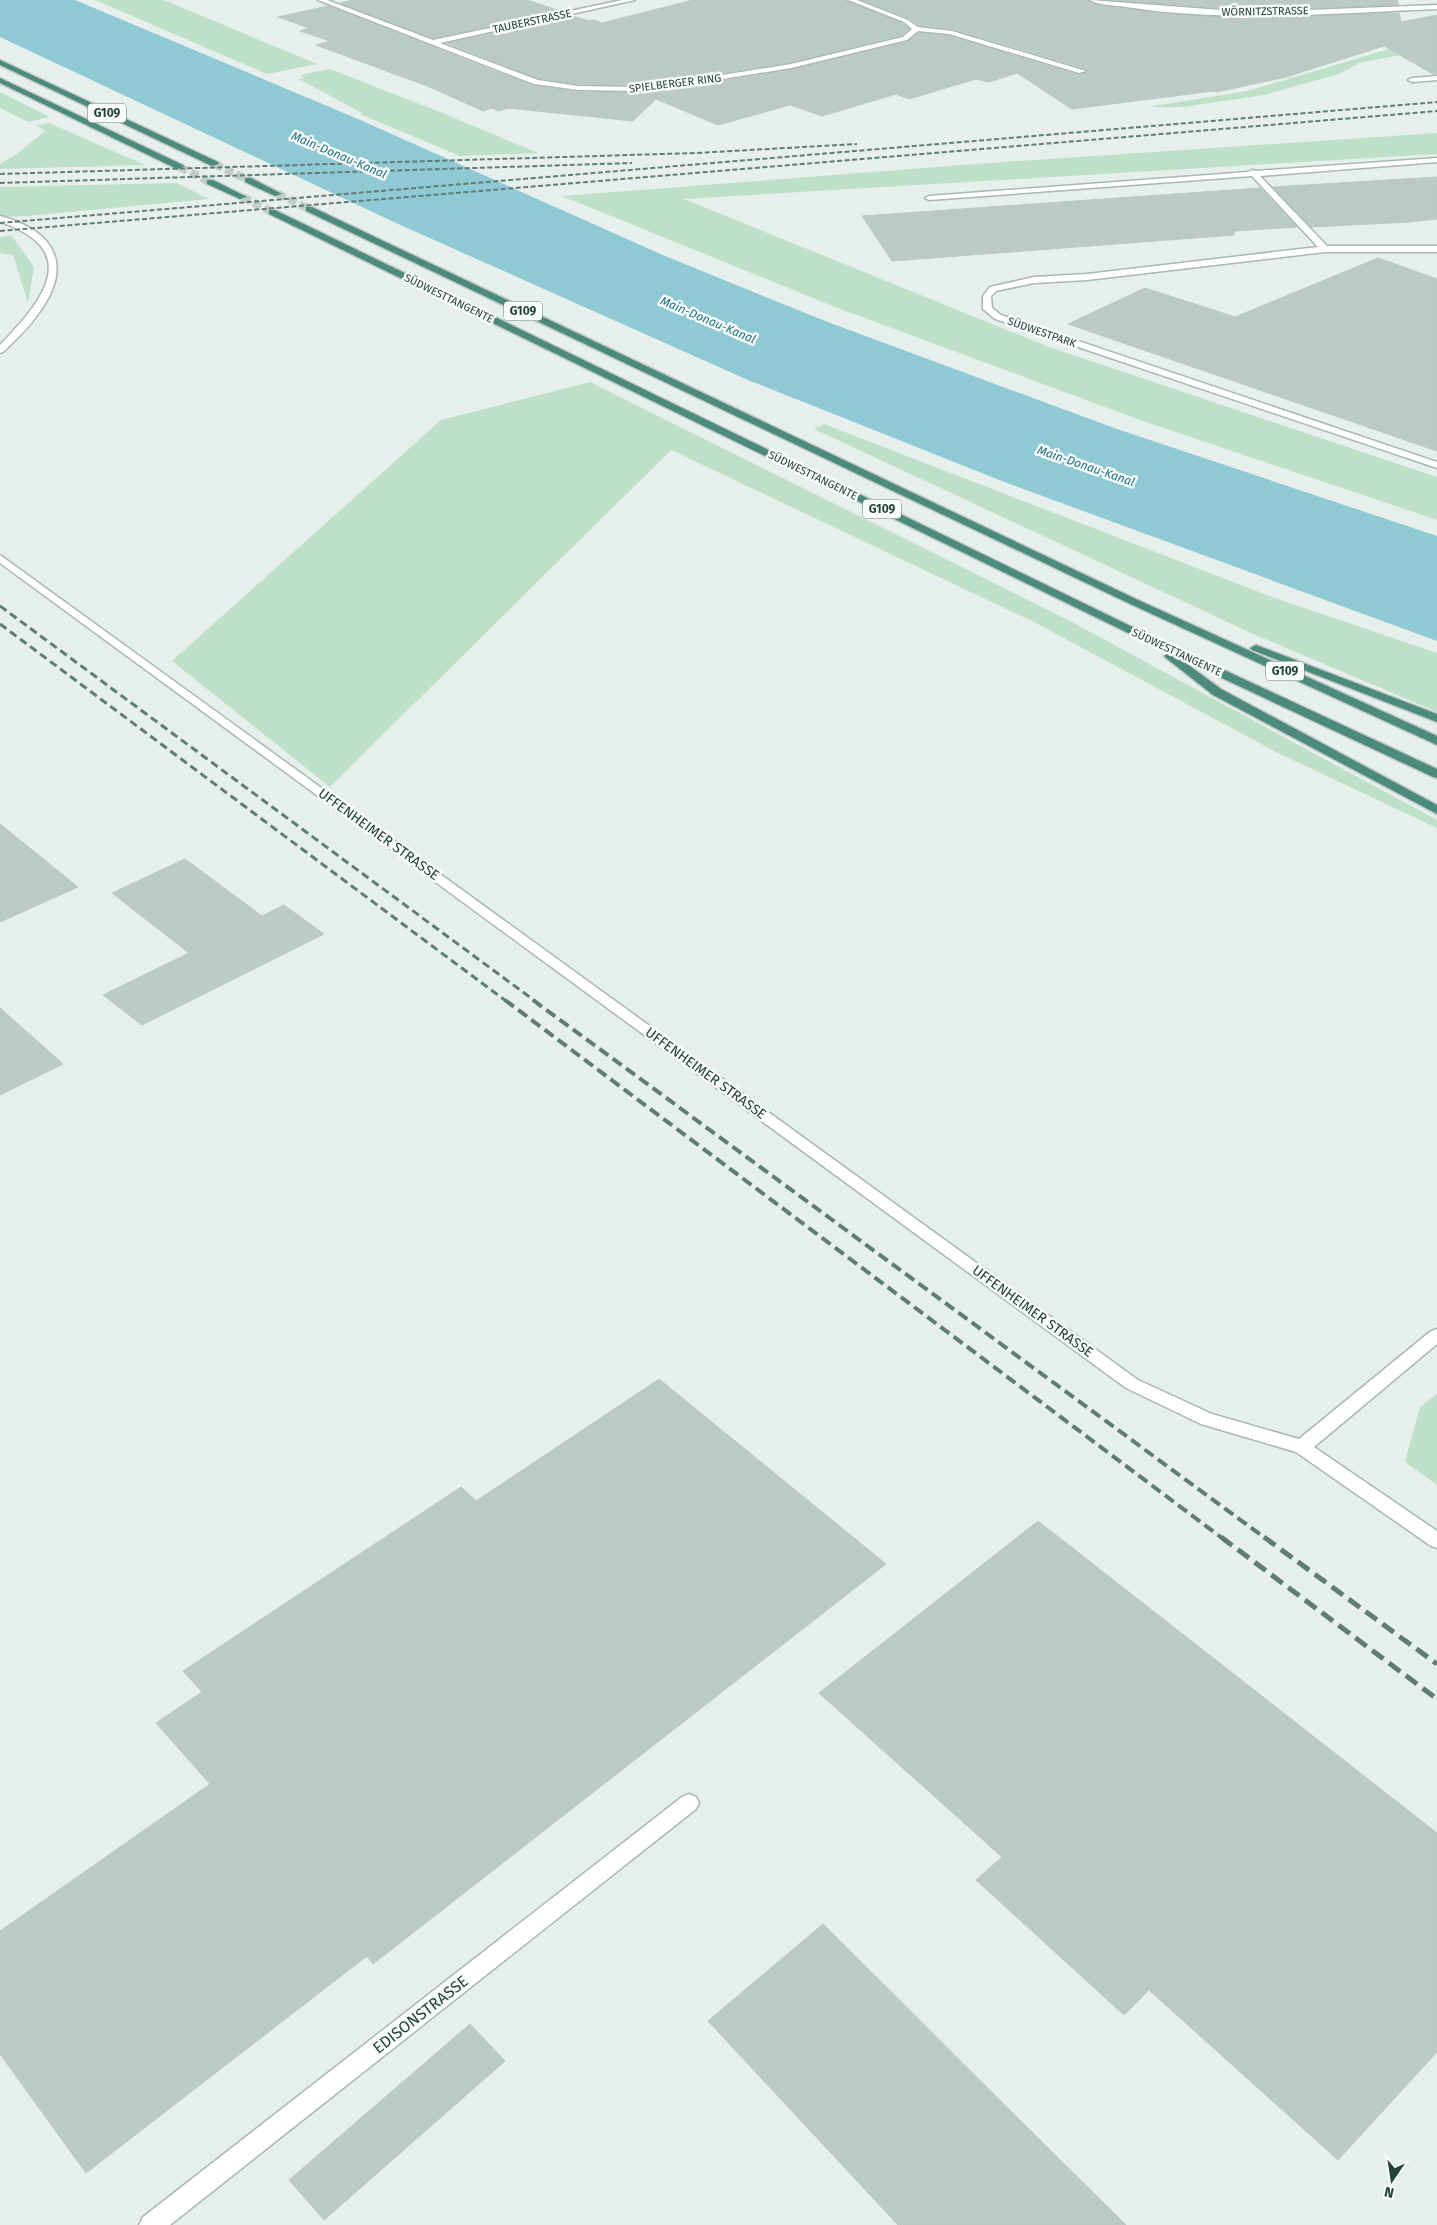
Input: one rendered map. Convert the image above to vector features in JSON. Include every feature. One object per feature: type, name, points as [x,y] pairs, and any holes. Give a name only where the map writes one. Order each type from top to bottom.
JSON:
[{"type":"highway","name":"G109","points":[[0,62],[215,164]]},
{"type":"highway","name":"G109","points":[[0,80],[180,167]]},
{"type":"highway","points":[[248,180],[278,194]]},
{"type":"highway","points":[[210,182],[243,197]]},
{"type":"highway","name":"SÜDWESTTANGENTE","points":[[309,209],[1132,601],[1437,741]]},
{"type":"highway","name":"SÜDWESTTANGENTE","points":[[272,212],[1147,638],[1437,774]]},
{"type":"highway","points":[[1132,601],[1437,718]]},
{"type":"highway","points":[[1147,638],[1217,692],[1437,810]]},
{"type":"street","name":"SPIELBERGER RING","points":[[321,0],[537,82],[578,88],[634,89],[704,81],[809,62],[905,38],[916,29]]},
{"type":"street","points":[[588,0],[603,5]]},
{"type":"street","name":"TAUBERSTRASSE","points":[[433,42],[632,0]]},
{"type":"street","points":[[851,0],[906,21],[916,29],[958,34],[1082,71]]},
{"type":"street","name":"WÖRNITZSTRASSE","points":[[1093,0],[1202,12],[1352,10],[1437,6]]},
{"type":"street","points":[[1345,5],[1352,10]]},
{"type":"street","points":[[1412,80],[1437,78]]},
{"type":"street","points":[[929,198],[1252,172],[1437,160]]},
{"type":"street","points":[[1252,172],[1325,249]]},
{"type":"street","points":[[0,219],[27,229],[42,238],[51,253],[53,281],[36,311],[0,350]]},
{"type":"street","name":"SÜDWESTPARK","points":[[1437,248],[1325,249],[1008,285],[993,289],[987,296],[988,308],[998,317],[1437,465]]},
{"type":"street","name":"UFFENHEIMER STRASSE","points":[[0,558],[1132,1384],[1208,1419],[1302,1447],[1437,1541]]},
{"type":"street","points":[[1302,1447],[1437,1335]]},
{"type":"street","name":"EDISONSTRASSE","points":[[151,2225],[689,1803]]},
{"type":"green space","points":[[95,0],[164,0],[317,64],[267,74]]},
{"type":"green space","points":[[1410,43],[1437,48],[1359,63],[1339,74],[1264,95],[1183,107],[1147,107],[1247,91]]},
{"type":"green space","points":[[330,69],[538,153],[460,156],[362,115],[362,113],[299,79],[304,78],[300,75]]},
{"type":"green space","points":[[0,92],[50,117],[28,122],[0,108]]},
{"type":"green space","points":[[49,123],[145,165],[0,169],[0,164],[17,154],[45,131],[37,125]]},
{"type":"green space","points":[[1437,133],[1437,154],[684,199],[1049,347],[1437,477],[1437,520],[1140,420],[835,307],[562,196],[989,163]]},
{"type":"green space","points":[[177,183],[209,199],[27,216],[0,216],[0,187]]},
{"type":"green space","points":[[11,235],[34,267],[28,303],[13,255],[0,253],[0,237]]},
{"type":"green space","points":[[590,382],[1070,621],[1437,820],[1437,828],[1278,753],[1034,622],[671,450],[330,787],[172,661],[441,420]]},
{"type":"green space","points":[[824,424],[1272,597],[1437,653],[1437,712],[1251,633],[814,429]]},
{"type":"green space","points":[[1437,1394],[1437,1485],[1405,1462],[1420,1407]]},
{"type":"water","name":"Main-Donau-Kanal","points":[[0,0],[75,0],[358,119],[665,256],[825,321],[1117,429],[1437,536],[1437,641],[1007,483],[748,380],[396,223],[0,37]]},
{"type":"building","points":[[353,0],[527,0],[560,11],[433,38],[340,3]]},
{"type":"building","points":[[693,0],[846,0],[903,24],[909,29],[902,35],[791,62],[667,82],[634,85],[578,84],[538,78],[447,43],[573,16],[602,23]]},
{"type":"building","points":[[862,0],[1088,0],[1102,6],[1165,14],[1242,18],[1399,13],[1401,22],[1437,15],[1437,74],[1433,74],[1384,46],[1286,77],[1217,92],[1072,109],[1017,73],[989,82],[976,79],[909,99],[896,94],[822,116],[790,105],[718,125],[656,99],[633,121],[508,108],[498,111],[492,108],[483,111],[430,87],[316,45],[330,41],[300,31],[309,28],[278,17],[328,6],[533,86],[578,92],[634,93],[667,90],[791,70],[907,42],[919,33],[949,36],[1078,75],[1088,72],[1087,69],[953,29],[919,25],[909,18]]},
{"type":"building","points":[[1115,0],[1398,0],[1398,5],[1221,8]]},
{"type":"building","points":[[1437,177],[1437,219],[1409,222],[1311,227],[1273,187]]},
{"type":"building","points":[[1260,188],[1297,227],[1235,231],[1234,235],[892,261],[862,216]]},
{"type":"building","points":[[1378,258],[1437,279],[1437,451],[1068,324],[1145,288],[1235,317]]},
{"type":"building","points":[[0,824],[78,887],[0,922]]},
{"type":"building","points":[[185,859],[262,916],[284,905],[324,934],[142,1025],[103,995],[189,953],[112,893]]},
{"type":"building","points":[[0,1008],[63,1064],[0,1095]]},
{"type":"building","points":[[659,1379],[886,1564],[373,1964],[367,1956],[86,2173],[0,2054],[0,1931],[210,1784],[156,1723],[202,1692],[183,1671],[461,1487],[476,1501]]},
{"type":"building","points":[[1038,1521],[1437,1833],[1437,2052],[1338,2160],[1149,1990],[1124,2015],[976,1880],[1002,1857],[819,1693]]},
{"type":"building","points":[[823,1924],[1126,2225],[898,2225],[708,2021]]},
{"type":"building","points":[[470,2024],[505,2061],[324,2220],[289,2180]]},
{"type":"tunnel","points":[[215,164],[248,180]]},
{"type":"tunnel","points":[[180,167],[210,182]]},
{"type":"tunnel","points":[[278,194],[309,209]]},
{"type":"tunnel","points":[[243,197],[272,212]]},
{"type":"railway","points":[[0,223],[1437,102]]},
{"type":"railway","points":[[0,231],[1437,111]]},
{"type":"railway","points":[[0,174],[696,153],[857,144]]},
{"type":"railway","points":[[0,183],[632,163]]},
{"type":"railway","points":[[0,606],[535,1001]]},
{"type":"railway","points":[[0,624],[506,1001]]},
{"type":"railway","points":[[505,1000],[1222,1538]]},
{"type":"railway","points":[[533,1000],[1265,1538]]},
{"type":"railway","points":[[1221,1537],[1437,1699]]},
{"type":"railway","points":[[1264,1537],[1437,1664]]}]
